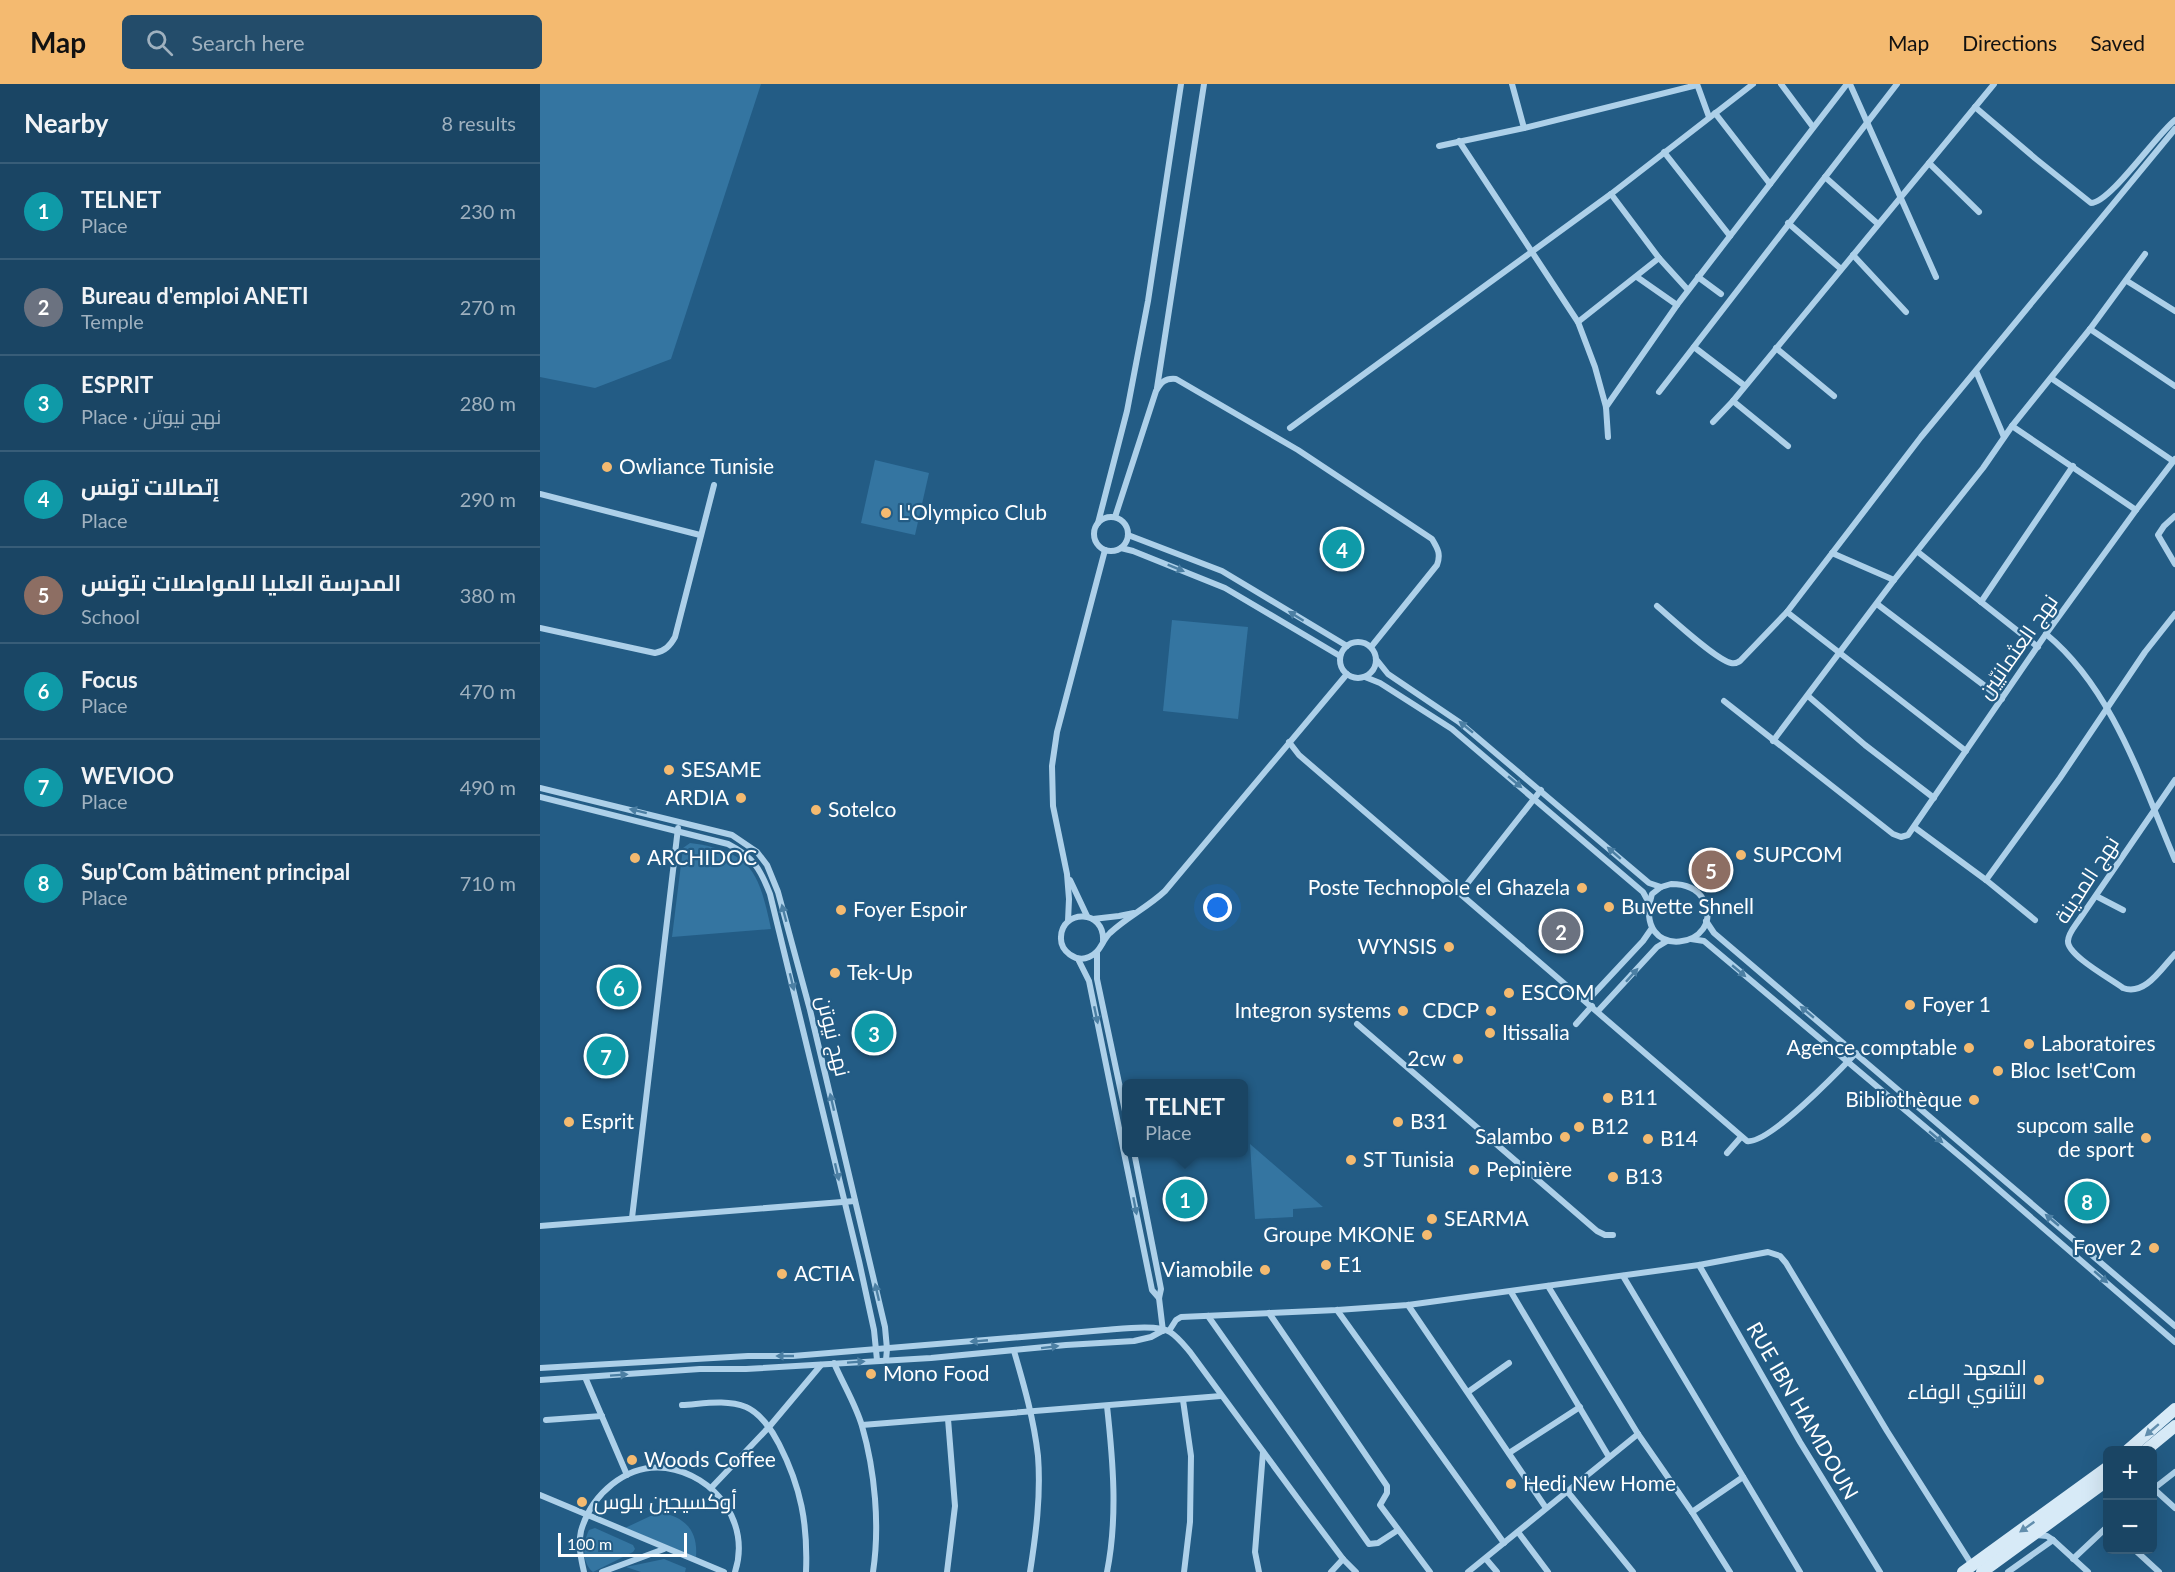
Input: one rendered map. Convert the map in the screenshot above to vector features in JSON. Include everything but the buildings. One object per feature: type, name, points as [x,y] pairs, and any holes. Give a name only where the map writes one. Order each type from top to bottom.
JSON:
[{"type":"street","points":[[1181,84],[1148,301],[1127,411],[1094,537],[1098,545],[1105,550],[1121,548],[1133,551],[1225,588],[1340,656]]},
{"type":"street","points":[[1115,517],[1156,391],[1204,84]]},
{"type":"street","points":[[1512,84],[1524,128]]},
{"type":"street","points":[[1290,428],[1611,194],[1753,84]]},
{"type":"street","points":[[1781,84],[1813,127]]},
{"type":"street","points":[[1606,407],[1688,290],[1848,84],[1868,122],[1936,278]]},
{"type":"street","points":[[1659,392],[1897,84]]},
{"type":"street","points":[[1439,146],[1524,128],[1697,85],[1712,115],[1770,184]]},
{"type":"street","points":[[1713,422],[1733,401],[1993,85]]},
{"type":"street","points":[[1975,107],[2091,203],[2100,201],[2113,189],[2175,120]]},
{"type":"street","points":[[1657,606],[1706,648],[1729,663],[1740,661],[1787,612],[1921,437],[2175,129]]},
{"type":"street","points":[[1459,141],[1578,322],[1595,367],[1606,407],[1608,437]]},
{"type":"street","points":[[1664,152],[1730,236]]},
{"type":"street","points":[[1929,163],[1979,212]]},
{"type":"street","points":[[1825,177],[1878,224]]},
{"type":"street","points":[[1611,194],[1659,258],[1688,290]]},
{"type":"street","points":[[1788,223],[1841,270]]},
{"type":"street","points":[[1773,741],[1893,580],[1918,552],[1983,468],[2012,426],[2090,329],[2145,254]]},
{"type":"street","points":[[1853,255],[1906,312]]},
{"type":"street","points":[[1578,322],[1659,258]]},
{"type":"street","points":[[1637,277],[1677,305]]},
{"type":"street","points":[[1698,277],[1721,294]]},
{"type":"street","points":[[2127,281],[2175,311]]},
{"type":"street","points":[[2090,329],[2175,386]]},
{"type":"street","points":[[1694,346],[1745,386]]},
{"type":"street","points":[[1776,348],[1834,396]]},
{"type":"street","points":[[1976,372],[2004,437]]},
{"type":"street","points":[[1156,391],[1161,382],[1168,378],[1176,379],[1298,450],[1431,539],[1440,557],[1437,565],[1371,647]]},
{"type":"street","points":[[2051,378],[2174,460]]},
{"type":"street","points":[[1733,401],[1788,446]]},
{"type":"street","points":[[2012,426],[2136,510]]},
{"type":"street","name":"نهج العثمانيّين","points":[[1914,828],[2046,634],[2174,460]]},
{"type":"street","points":[[1981,602],[2073,466]]},
{"type":"street","points":[[540,628],[655,653],[670,646],[675,637],[714,485]]},
{"type":"street","points":[[540,494],[700,535]]},
{"type":"street","points":[[2175,516],[2158,535],[2175,564]]},
{"type":"street","points":[[1098,523],[1102,519],[1115,517],[1122,520],[1127,527],[1128,535],[1127,541],[1121,548]]},
{"type":"street","points":[[1128,535],[1222,571],[1347,646]]},
{"type":"street","points":[[1105,550],[1057,732],[1052,766],[1053,806],[1067,874],[1069,899],[1068,921],[1061,936],[1063,947],[1078,959],[1089,981],[1122,1136]]},
{"type":"street","points":[[1918,552],[2038,647]]},
{"type":"street","points":[[1832,553],[1893,580]]},
{"type":"street","points":[[1877,604],[2002,699]]},
{"type":"street","points":[[1787,612],[1966,750]]},
{"type":"street","points":[[1986,880],[2175,614]]},
{"type":"street","points":[[2046,634],[2080,668],[2107,707],[2172,842],[2175,860]]},
{"type":"street","points":[[1376,659],[1371,672],[1357,678],[1342,669],[1340,656],[1347,646],[1359,641],[1371,647],[1376,659],[1388,674],[1459,722],[1650,883],[1661,887]]},
{"type":"street","points":[[1103,941],[1165,891],[1347,674]]},
{"type":"street","points":[[1365,676],[1452,729],[1643,892],[1649,903]]},
{"type":"street","points":[[1808,696],[1865,745],[1934,798]]},
{"type":"street","points":[[1724,701],[1884,827],[1901,837],[1908,835],[1914,828],[1986,880],[2035,920]]},
{"type":"street","points":[[1289,742],[1299,755],[1459,894],[1598,1011],[1741,1137],[1750,1142],[1772,1132],[1856,1053]]},
{"type":"street","name":"نهج المدينة","points":[[2175,780],[2072,930],[2068,940],[2068,945],[2075,955],[2130,991],[2140,990],[2175,954]]},
{"type":"street","name":"نهج نيوتن","points":[[540,788],[732,836],[758,852],[767,865],[778,892],[810,1010],[885,1327],[886,1360]]},
{"type":"street","points":[[1459,894],[1541,790]]},
{"type":"street","name":"نهج نيوتن","points":[[540,797],[728,844],[747,855],[759,869],[770,894],[859,1261],[877,1360]]},
{"type":"street","points":[[632,1218],[679,821]]},
{"type":"street","points":[[747,855],[752,848]]},
{"type":"street","points":[[1067,874],[1090,917],[1100,925],[1104,933],[1097,953],[1097,979],[1122,1086]]},
{"type":"street","points":[[1707,921],[1702,932],[1686,942],[1667,941],[1658,937],[1652,928],[1648,912],[1652,894],[1661,887],[1680,884],[1695,889],[1703,899],[1707,921],[1714,933],[2175,1326]]},
{"type":"street","points":[[2096,896],[2123,910]]},
{"type":"street","points":[[1068,921],[1077,917],[1119,916],[1137,912]]},
{"type":"street","points":[[1576,1024],[1589,1004],[1652,928]]},
{"type":"street","points":[[1691,939],[1704,941],[1968,1163],[2175,1342]]},
{"type":"street","points":[[1598,1011],[1657,947],[1667,941]]},
{"type":"street","points":[[1078,959],[1097,953]]},
{"type":"street","points":[[1357,1024],[1598,1231],[1605,1235],[1613,1235]]},
{"type":"street","points":[[1114,1101],[1122,1100]]},
{"type":"street","points":[[1726,1153],[1741,1137]]},
{"type":"street","points":[[1127,1157],[1152,1290],[1159,1298]]},
{"type":"street","points":[[1135,1157],[1161,1289],[1159,1298],[1166,1331]]},
{"type":"street","points":[[540,1226],[855,1201]]},
{"type":"street","points":[[540,1380],[700,1369],[821,1365],[1143,1340],[1166,1331],[1179,1317],[1408,1305],[1698,1265],[1768,1252],[1780,1256],[1972,1570]]},
{"type":"street","name":"RUE IBN HAMDOUN","points":[[1698,1265],[1800,1442],[1880,1572]]},
{"type":"street","points":[[1623,1276],[1800,1572]]},
{"type":"street","points":[[1548,1286],[1638,1434],[1730,1572]]},
{"type":"street","points":[[1511,1292],[1609,1457]]},
{"type":"street","points":[[1408,1305],[1546,1508]]},
{"type":"street","points":[[1337,1310],[1504,1543]]},
{"type":"street","points":[[1269,1313],[1387,1486],[1387,1493],[1380,1505],[1430,1572]]},
{"type":"street","points":[[1208,1316],[1368,1544],[1374,1545],[1398,1530]]},
{"type":"street","points":[[540,1368],[748,1356],[793,1356],[1152,1327],[1166,1331],[1190,1352],[1343,1559],[1356,1572]]},
{"type":"street","points":[[1014,1351],[1031,1412],[1038,1456],[1039,1503],[1030,1572]]},
{"type":"street","points":[[1468,1392],[1509,1363]]},
{"type":"street","points":[[834,1364],[862,1425],[873,1486],[877,1530],[873,1572]]},
{"type":"street","points":[[711,1488],[769,1427],[821,1365]]},
{"type":"street","points":[[585,1377],[627,1474]]},
{"type":"street","points":[[862,1425],[1221,1396]]},
{"type":"street","points":[[1184,1400],[1191,1456],[1191,1522],[1184,1572]]},
{"type":"street","points":[[682,1405],[720,1402],[740,1405],[754,1412],[769,1427],[792,1469],[798,1488],[807,1537],[806,1572]]},
{"type":"street","points":[[1107,1406],[1114,1463],[1113,1524],[1107,1572]]},
{"type":"street","points":[[1509,1453],[1580,1407]]},
{"type":"street","points":[[2133,1446],[2175,1409]]},
{"type":"street","points":[[546,1420],[602,1416]]},
{"type":"street","points":[[947,1572],[955,1506],[948,1419]]},
{"type":"street","points":[[2151,1446],[2173,1427]]},
{"type":"street","points":[[1468,1572],[1638,1434]]},
{"type":"street","points":[[1259,1572],[1255,1552],[1263,1451]]},
{"type":"street","points":[[584,1572],[580,1554],[581,1533],[592,1505],[605,1489],[627,1474],[665,1468],[692,1475],[711,1488],[728,1508],[735,1522],[739,1540],[738,1564],[735,1572]]},
{"type":"street","points":[[1972,1570],[2103,1471]]},
{"type":"street","points":[[2157,1486],[2175,1472]]},
{"type":"street","points":[[1692,1512],[1743,1477]]},
{"type":"street","points":[[1972,1570],[2034,1535],[2103,1484]]},
{"type":"street","points":[[1567,1491],[1633,1572]]},
{"type":"street","points":[[2157,1492],[2175,1508]]},
{"type":"street","points":[[540,1496],[724,1572]]},
{"type":"street","points":[[2073,1559],[2103,1531]]},
{"type":"street","points":[[1518,1532],[1548,1572]]},
{"type":"street","points":[[2034,1535],[2047,1536],[2053,1540],[2088,1572]]},
{"type":"street","points":[[2008,1572],[2053,1540]]},
{"type":"street","points":[[602,1572],[664,1549]]},
{"type":"street","points":[[2139,1554],[2159,1572]]},
{"type":"street","points":[[1331,1572],[1343,1559]]},
{"type":"street","points":[[1486,1559],[1497,1572]]},
{"type":"shaded area","points":[[540,84],[761,84],[671,359],[595,388],[540,377]]},
{"type":"shaded area","name":"L'Olympico Club","points":[[875,460],[929,473],[915,535],[861,523]]},
{"type":"shaded area","points":[[1172,620],[1248,627],[1238,719],[1163,711]]},
{"type":"shaded area","points":[[690,843],[727,852],[740,859],[749,868],[762,893],[771,929],[672,937],[683,848]]},
{"type":"shaded area","points":[[1250,1144],[1323,1207],[1293,1209],[1293,1217],[1255,1219]]},
{"type":"shaded area","points":[[659,1512],[676,1517],[688,1526],[695,1539],[696,1557],[625,1528]]},
{"type":"shaded area","points":[[595,1528],[633,1545],[635,1549],[593,1572],[586,1563],[584,1546],[589,1530]]},
{"type":"shaded area","points":[[664,1559],[686,1568],[685,1572],[641,1572],[626,1567]]},
{"type":"place","name":"Owliance Tunisie","points":[[607,467]]},
{"type":"place","name":"L'Olympico Club","points":[[886,513]]},
{"type":"place","name":"إتصالات تونس","points":[[1342,549]]},
{"type":"place","name":"SESAME","points":[[669,770]]},
{"type":"place","name":"ARDIA","points":[[741,798]]},
{"type":"place","name":"Sotelco","points":[[816,810]]},
{"type":"place","name":"SUPCOM","points":[[1741,855]]},
{"type":"place","name":"ARCHIDOC","points":[[635,858]]},
{"type":"place","name":"المدرسة العليا للمواصلات بتونس","points":[[1711,870]]},
{"type":"place","name":"Poste Technopole el Ghazela","points":[[1582,888]]},
{"type":"place","name":"Buvette Shnell","points":[[1609,907]]},
{"type":"place","name":"Foyer Espoir","points":[[841,910]]},
{"type":"place","name":"Bureau d'emploi ANETI","points":[[1561,931]]},
{"type":"place","name":"WYNSIS","points":[[1449,947]]},
{"type":"place","name":"Tek-Up","points":[[835,973]]},
{"type":"place","name":"Focus","points":[[619,987]]},
{"type":"place","name":"ESCOM","points":[[1509,993]]},
{"type":"place","name":"Foyer 1","points":[[1910,1005]]},
{"type":"place","name":"Integron systems","points":[[1403,1011]]},
{"type":"place","name":"CDCP","points":[[1491,1011]]},
{"type":"place","name":"ESPRIT","points":[[874,1033]]},
{"type":"place","name":"Itissalia","points":[[1490,1033]]},
{"type":"place","name":"Laboratoires","points":[[2029,1044]]},
{"type":"place","name":"Agence comptable","points":[[1969,1048]]},
{"type":"place","name":"WEVIOO","points":[[606,1056]]},
{"type":"place","name":"2cw","points":[[1458,1059]]},
{"type":"place","name":"Bloc Iset'Com","points":[[1998,1071]]},
{"type":"place","name":"B11","points":[[1608,1098]]},
{"type":"place","name":"Bibliothèque","points":[[1974,1100]]},
{"type":"place","name":"Esprit","points":[[569,1122]]},
{"type":"place","name":"B31","points":[[1398,1122]]},
{"type":"place","name":"B12","points":[[1579,1127]]},
{"type":"place","name":"Salambo","points":[[1565,1137]]},
{"type":"place","name":"supcom salle de sport","points":[[2146,1138]]},
{"type":"place","name":"B14","points":[[1648,1139]]},
{"type":"place","name":"ST Tunisia","points":[[1351,1160]]},
{"type":"place","name":"Pepinière","points":[[1474,1170]]},
{"type":"place","name":"B13","points":[[1613,1177]]},
{"type":"place","name":"TELNET","points":[[1185,1199]]},
{"type":"place","name":"Sup'Com bâtiment principal","points":[[2087,1201]]},
{"type":"place","name":"SEARMA","points":[[1432,1219]]},
{"type":"place","name":"Groupe MKONE","points":[[1427,1235]]},
{"type":"place","name":"Foyer 2","points":[[2154,1248]]},
{"type":"place","name":"E1","points":[[1326,1265]]},
{"type":"place","name":"Viamobile","points":[[1265,1270]]},
{"type":"place","name":"ACTIA","points":[[782,1274]]},
{"type":"place","name":"Mono Food","points":[[871,1374]]},
{"type":"place","name":"المعهد الثانوي الوفاء","points":[[2039,1380]]},
{"type":"place","name":"Woods Coffee","points":[[632,1460]]},
{"type":"place","name":"Hedi New Home","points":[[1511,1484]]},
{"type":"place","name":"أوكسيجين بلوس","points":[[582,1502]]}]
